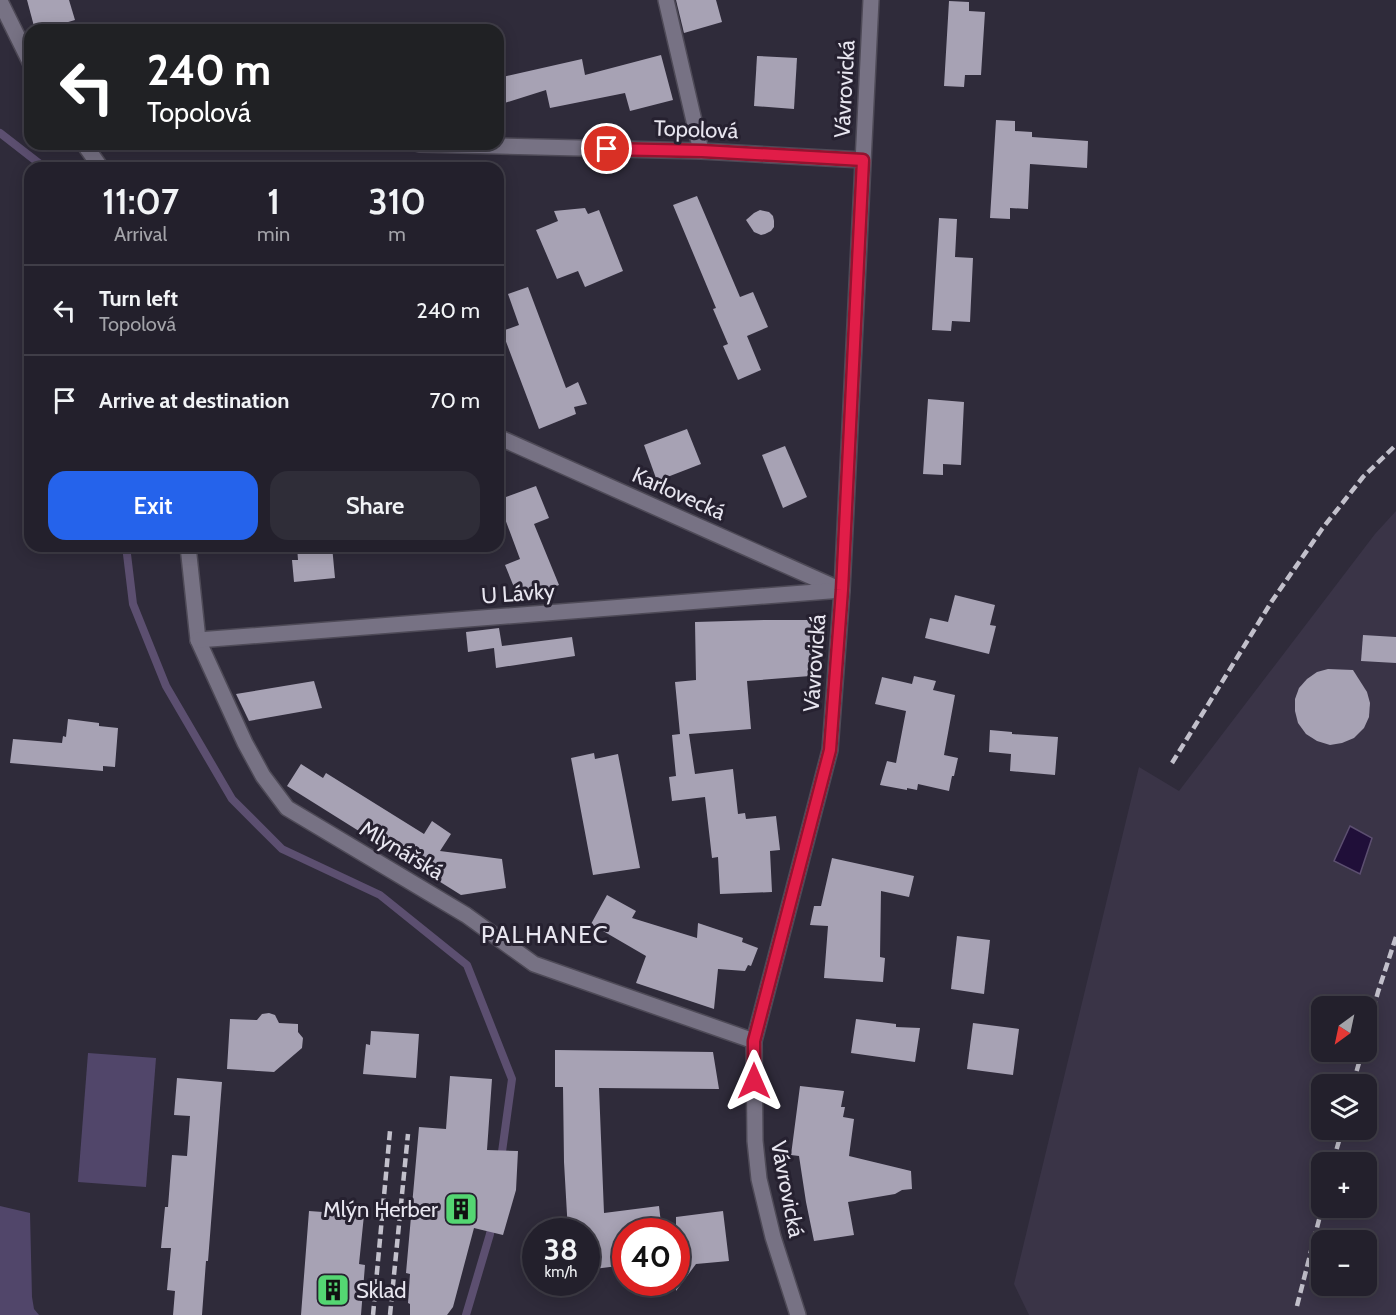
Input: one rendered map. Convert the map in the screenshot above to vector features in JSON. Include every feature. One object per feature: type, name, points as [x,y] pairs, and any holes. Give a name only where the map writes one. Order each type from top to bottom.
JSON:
[{"type":"street","points":[[666,0],[702,151]]},
{"type":"street","name":"Vávrovická","points":[[798,1315],[772,1237],[759,1179],[755,1141],[754,1041],[830,750],[842,590],[871,0]]},
{"type":"street","points":[[0,1],[24,50]]},
{"type":"street","name":"Topolová","points":[[504,146],[702,151],[863,160]]},
{"type":"street","name":"Karlovecká","points":[[504,441],[842,590]]},
{"type":"street","name":"Mlynářská","points":[[189,552],[198,640],[244,743],[263,776],[287,808],[466,915],[534,964],[754,1041]]},
{"type":"street","name":"U Lávky","points":[[198,640],[842,590]]},
{"type":"shaded area","points":[[1396,511],[1396,1315],[1029,1315],[1014,1284],[1139,767],[1179,791],[1375,534]]},
{"type":"shaded area","points":[[1350,826],[1372,838],[1360,874],[1334,861]]},
{"type":"shaded area","points":[[88,1053],[156,1058],[146,1187],[78,1182]]},
{"type":"shaded area","points":[[0,1206],[30,1213],[32,1297],[34,1309],[39,1315],[0,1315]]},
{"type":"building","points":[[27,0],[69,0],[75,20],[61,24],[33,24]]},
{"type":"building","points":[[676,0],[716,0],[722,22],[684,33]]},
{"type":"building","points":[[949,1],[969,2],[969,11],[985,12],[981,75],[965,75],[964,87],[944,86]]},
{"type":"building","points":[[661,55],[673,100],[630,111],[625,93],[550,108],[546,90],[504,103],[504,77],[582,59],[585,75]]},
{"type":"building","points":[[757,56],[797,58],[794,109],[754,106]]},
{"type":"building","points":[[996,120],[1015,121],[1015,131],[1032,132],[1032,137],[1088,141],[1087,168],[1030,164],[1028,209],[1010,208],[1010,219],[990,218]]},
{"type":"building","points":[[697,196],[740,297],[753,292],[768,327],[747,336],[761,370],[738,380],[723,346],[728,344],[713,309],[716,308],[673,205]]},
{"type":"building","points":[[585,208],[588,214],[599,210],[623,271],[585,287],[578,271],[557,279],[536,230],[558,221],[554,211]]},
{"type":"building","points":[[760,210],[769,212],[774,221],[771,231],[761,235],[754,232],[746,220]]},
{"type":"building","points":[[939,218],[957,219],[955,257],[973,258],[970,322],[952,321],[951,331],[932,330]]},
{"type":"building","points":[[528,287],[566,388],[578,382],[587,404],[574,407],[576,414],[539,429],[504,336],[504,330],[519,325],[508,294]]},
{"type":"building","points":[[928,399],[964,402],[961,465],[943,464],[943,475],[923,474]]},
{"type":"building","points":[[687,429],[701,464],[657,481],[644,445]]},
{"type":"building","points":[[785,446],[807,497],[783,508],[762,455]]},
{"type":"building","points":[[536,486],[549,518],[534,524],[559,585],[534,595],[532,592],[518,597],[505,565],[520,559],[504,516],[504,498]]},
{"type":"building","points":[[297,552],[333,552],[335,578],[294,582],[292,560],[298,560]]},
{"type":"building","points":[[955,595],[995,605],[990,625],[996,626],[989,654],[925,638],[930,618],[948,622]]},
{"type":"building","points":[[814,620],[810,676],[747,681],[751,729],[689,734],[695,774],[733,769],[738,814],[745,813],[746,819],[776,816],[780,850],[770,851],[772,892],[720,894],[718,857],[712,858],[705,797],[672,801],[669,777],[676,776],[672,735],[680,734],[675,682],[696,680],[695,622]]},
{"type":"building","points":[[499,628],[502,646],[572,637],[575,656],[496,668],[494,648],[468,652],[466,632]]},
{"type":"building","points":[[1363,635],[1396,637],[1396,663],[1361,661]]},
{"type":"building","points":[[1328,669],[1353,670],[1367,692],[1370,703],[1369,717],[1364,728],[1354,738],[1330,745],[1306,734],[1298,723],[1295,711],[1295,699],[1299,688],[1317,672]]},
{"type":"building","points":[[914,676],[936,681],[933,690],[955,695],[944,755],[958,758],[949,791],[918,784],[917,790],[880,785],[887,761],[896,763],[906,711],[875,704],[882,677],[912,684]]},
{"type":"building","points":[[314,681],[322,708],[249,721],[236,694]]},
{"type":"building","points":[[68,719],[118,728],[115,767],[103,766],[103,771],[10,763],[13,739],[62,743],[63,736],[66,737]]},
{"type":"building","points":[[990,730],[1058,737],[1055,775],[1010,771],[1011,754],[989,752]]},
{"type":"building","points":[[594,753],[595,759],[618,754],[640,868],[593,875],[571,758]]},
{"type":"building","points":[[301,764],[323,778],[326,773],[424,834],[432,821],[451,834],[440,851],[502,859],[506,888],[461,895],[287,786]]},
{"type":"building","points":[[832,858],[914,876],[909,897],[881,891],[880,957],[885,958],[883,982],[824,978],[828,926],[810,925],[814,906],[821,906]]},
{"type":"building","points":[[607,895],[636,911],[632,918],[697,938],[698,923],[743,938],[742,942],[758,948],[751,966],[748,965],[745,971],[718,969],[714,1009],[636,983],[646,956],[591,924]]},
{"type":"building","points":[[957,936],[990,940],[984,994],[951,989]]},
{"type":"building","points":[[262,1014],[275,1015],[279,1023],[298,1024],[298,1032],[303,1038],[302,1048],[274,1072],[227,1069],[230,1019],[257,1020]]},
{"type":"building","points":[[856,1019],[896,1024],[896,1027],[920,1028],[915,1062],[851,1053]]},
{"type":"building","points":[[973,1023],[1019,1029],[1013,1075],[967,1069]]},
{"type":"building","points":[[371,1031],[419,1034],[416,1078],[363,1074],[366,1044],[370,1045]]},
{"type":"building","points":[[555,1050],[713,1052],[719,1089],[599,1088],[604,1213],[659,1206],[660,1218],[612,1218],[612,1267],[600,1268],[600,1218],[567,1218],[563,1087],[555,1087]]},
{"type":"building","name":"Mlýn Herber","points":[[450,1076],[492,1079],[487,1150],[518,1151],[516,1190],[503,1235],[474,1228],[453,1307],[447,1315],[410,1315],[410,1304],[408,1303],[410,1274],[406,1273],[419,1127],[446,1129]]},
{"type":"building","points":[[177,1078],[222,1082],[202,1315],[173,1315],[175,1291],[167,1290],[171,1248],[161,1248],[165,1207],[168,1207],[172,1155],[187,1156],[190,1116],[174,1115]]},
{"type":"building","points":[[800,1086],[844,1091],[841,1107],[845,1107],[843,1117],[854,1119],[849,1156],[911,1171],[912,1189],[848,1202],[854,1235],[814,1241],[799,1156],[791,1155]]},
{"type":"building","points":[[309,1211],[364,1215],[359,1264],[365,1265],[361,1315],[301,1315]]},
{"type":"building","points":[[723,1211],[729,1261],[696,1264],[690,1272],[690,1218],[676,1217]]},
{"type":"waterway","points":[[0,133],[37,162]]},
{"type":"waterway","points":[[127,552],[133,604],[166,686],[232,799],[282,849],[380,895],[467,965],[512,1079],[501,1159]]},
{"type":"waterway","points":[[466,1315],[492,1224]]},
{"type":"railway","points":[[1172,763],[1272,601],[1322,529],[1363,477],[1396,445]]},
{"type":"railway","points":[[1377,996],[1396,937]]},
{"type":"railway","points":[[1356,1074],[1359,1062]]},
{"type":"railway","points":[[373,1315],[390,1131]]},
{"type":"railway","points":[[390,1315],[408,1134]]},
{"type":"railway","points":[[1336,1152],[1339,1140]]},
{"type":"railway","points":[[1297,1306],[1319,1218]]},
{"type":"place","name":"Mlýn Herber","points":[[461,1209]]},
{"type":"place","name":"Sklad","points":[[333,1290]]},
{"type":"district","name":"PALHANEC","points":[[545,935]]},
{"type":"route","points":[[607,149],[702,151],[863,160],[842,590],[830,750],[754,1041],[754,1081]]}]
